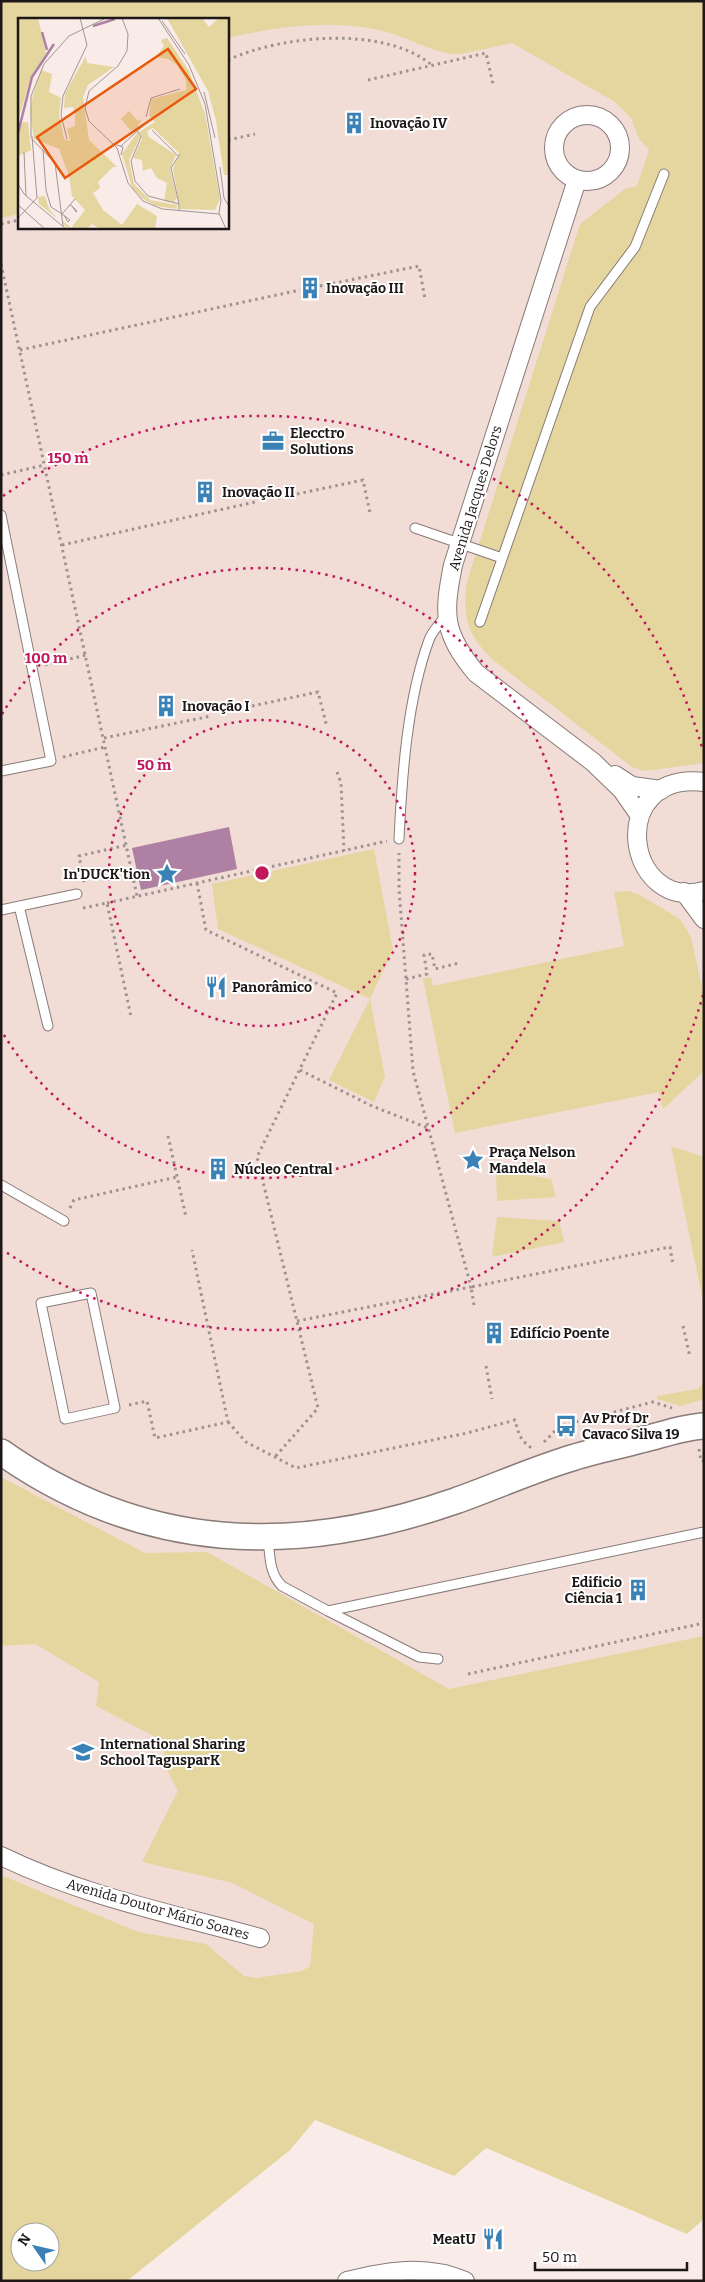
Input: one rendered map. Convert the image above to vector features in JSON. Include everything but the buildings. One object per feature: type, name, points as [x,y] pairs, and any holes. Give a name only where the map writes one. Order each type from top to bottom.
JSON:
[{"type":"main road","points":[[1,1452],[35,1476],[125,1516],[176,1530],[219,1536],[268,1538],[324,1534],[382,1523],[454,1501],[575,1457],[696,1421]]},
{"type":"street","name":"Avenida Jacques Delors","points":[[577,180],[460,544],[445,602],[450,632],[461,655],[476,673],[593,762],[632,786],[661,790]]},
{"type":"street","name":"Avenida Jacques Delors","points":[[593,762],[622,790],[640,816]]},
{"type":"street","points":[[704,782],[690,780],[675,783],[661,790],[648,801],[640,816],[636,842],[642,862],[653,878],[668,888],[684,892],[704,891]]},
{"type":"street","points":[[684,892],[704,919]]},
{"type":"street","name":"Avenida Doutor Mário Soares","points":[[1,1856],[66,1884],[118,1901],[260,1938]]},
{"type":"street","points":[[347,2281],[374,2274],[407,2269],[437,2272],[465,2281]]},
{"type":"lane","points":[[480,622],[590,307],[635,247],[664,174]]},
{"type":"lane","points":[[1,515],[51,761],[1,771]]},
{"type":"lane","points":[[415,528],[502,558]]},
{"type":"lane","points":[[1,571],[12,569]]},
{"type":"lane","points":[[399,839],[402,782],[407,738],[422,666],[429,638],[447,614]]},
{"type":"lane","points":[[1,910],[81,892]]},
{"type":"lane","points":[[19,906],[48,1026]]},
{"type":"lane","points":[[1,1185],[64,1221]]},
{"type":"lane","points":[[79,1291],[91,1293],[114,1408],[64,1419],[41,1303],[79,1291]]},
{"type":"lane","points":[[328,1611],[704,1532]]},
{"type":"lane","points":[[268,1538],[273,1573],[276,1580],[282,1586],[419,1657],[438,1660]]},
{"type":"path","points":[[229,60],[273,45],[335,38],[390,45],[420,54],[433,66]]},
{"type":"path","points":[[368,80],[486,53],[493,84]]},
{"type":"path","points":[[229,140],[255,134]]},
{"type":"path","points":[[1,224],[18,220]]},
{"type":"path","points":[[1,264],[137,896]]},
{"type":"path","points":[[320,286],[419,266],[425,298]]},
{"type":"path","points":[[20,350],[300,290]]},
{"type":"path","points":[[1,475],[45,465]]},
{"type":"path","points":[[278,498],[363,480],[370,513]]},
{"type":"path","points":[[62,546],[255,502]]},
{"type":"path","points":[[32,668],[86,655]]},
{"type":"path","points":[[233,710],[318,692],[327,727]]},
{"type":"path","points":[[104,738],[211,716]]},
{"type":"path","points":[[51,761],[106,747]]},
{"type":"path","points":[[337,772],[340,783],[344,851]]},
{"type":"path","points":[[87,898],[89,907],[399,839],[399,889],[413,1071],[471,1287],[474,1305]]},
{"type":"path","points":[[81,892],[79,856],[127,845]]},
{"type":"path","points":[[197,883],[206,930],[337,993],[257,1157],[318,1408],[275,1458]]},
{"type":"path","points":[[107,903],[131,1017]]},
{"type":"path","points":[[406,978],[427,974],[424,955],[432,954],[435,968],[458,963]]},
{"type":"path","points":[[300,1070],[372,1106],[429,1129]]},
{"type":"path","points":[[168,1136],[186,1217]]},
{"type":"path","points":[[64,1221],[74,1200],[177,1177]]},
{"type":"path","points":[[297,1321],[670,1247],[674,1265]]},
{"type":"path","points":[[192,1250],[228,1422],[246,1442],[296,1468],[467,1433],[515,1420],[523,1441],[536,1450]]},
{"type":"path","points":[[684,1326],[690,1356]]},
{"type":"path","points":[[486,1366],[492,1399]]},
{"type":"path","points":[[114,1408],[147,1401],[155,1438],[228,1422]]},
{"type":"path","points":[[542,1444],[560,1426],[653,1402],[696,1421]]},
{"type":"path","points":[[468,1674],[704,1623]]},
{"type":"shaded area","points":[[1,1],[704,1],[704,2187],[308,2107],[91,2281],[1,2281]]},
{"type":"shaded area","points":[[1,1],[704,1],[704,763],[644,771],[632,767],[492,659],[472,634],[465,608],[466,585],[580,224],[625,189],[637,186],[649,150],[639,139],[631,118],[615,102],[512,43],[472,52],[452,54],[390,33],[350,26],[309,25],[288,27],[229,38],[229,18],[18,18],[18,214],[1,218]]},
{"type":"shaded area","points":[[229,827],[237,869],[141,890],[132,848]]},
{"type":"shaded area","points":[[374,849],[393,950],[370,999],[218,929],[212,884]]},
{"type":"shaded area","points":[[628,891],[638,894],[680,919],[691,937],[704,996],[704,1071],[663,1109],[659,1092],[455,1133],[423,979],[431,977],[433,986],[624,946],[614,892]]},
{"type":"shaded area","points":[[370,999],[385,1077],[374,1102],[329,1080]]},
{"type":"shaded area","points":[[671,1146],[704,1157],[704,1306]]},
{"type":"shaded area","points":[[496,1170],[551,1179],[556,1197],[497,1201]]},
{"type":"shaded area","points":[[497,1217],[559,1221],[564,1242],[492,1257]]},
{"type":"shaded area","points":[[704,1383],[704,1399],[681,1406],[657,1399],[657,1396],[697,1389]]},
{"type":"shaded area","points":[[1,1477],[145,1553],[207,1552],[449,1689],[704,1636],[704,2219],[687,2234],[486,2148],[454,2176],[315,2120],[290,2150],[127,2281],[1,2281],[1,1875],[138,1932],[206,1944],[244,1976],[257,1978],[302,1971],[310,1966],[314,1924],[233,1883],[142,1862],[178,1791],[163,1762],[165,1742],[96,1706],[99,1682],[35,1644],[1,1646]]},
{"type":"place","name":"Inovação IV","points":[[354,123]]},
{"type":"place","name":"Inovação III","points":[[310,288]]},
{"type":"place","name":"Elecctro Solutions","points":[[273,441]]},
{"type":"place","name":"Inovação II","points":[[205,492]]},
{"type":"place","name":"Inovação I","points":[[166,706]]},
{"type":"place","name":"In'DUCK'tion","points":[[167,874]]},
{"type":"place","name":"Panorâmico","points":[[216,987]]},
{"type":"place","name":"Praça Nelson Mandela","points":[[473,1160]]},
{"type":"place","name":"Núcleo Central","points":[[218,1169]]},
{"type":"place","name":"Edifício Poente","points":[[494,1333]]},
{"type":"place","name":"Av Prof Dr Cavaco Silva 19","points":[[566,1426]]},
{"type":"place","name":"Edificio Ciência 1","points":[[638,1590]]},
{"type":"place","name":"International Sharing School TagusparK","points":[[83,1752]]},
{"type":"place","name":"MeatU","points":[[493,2239]]}]
